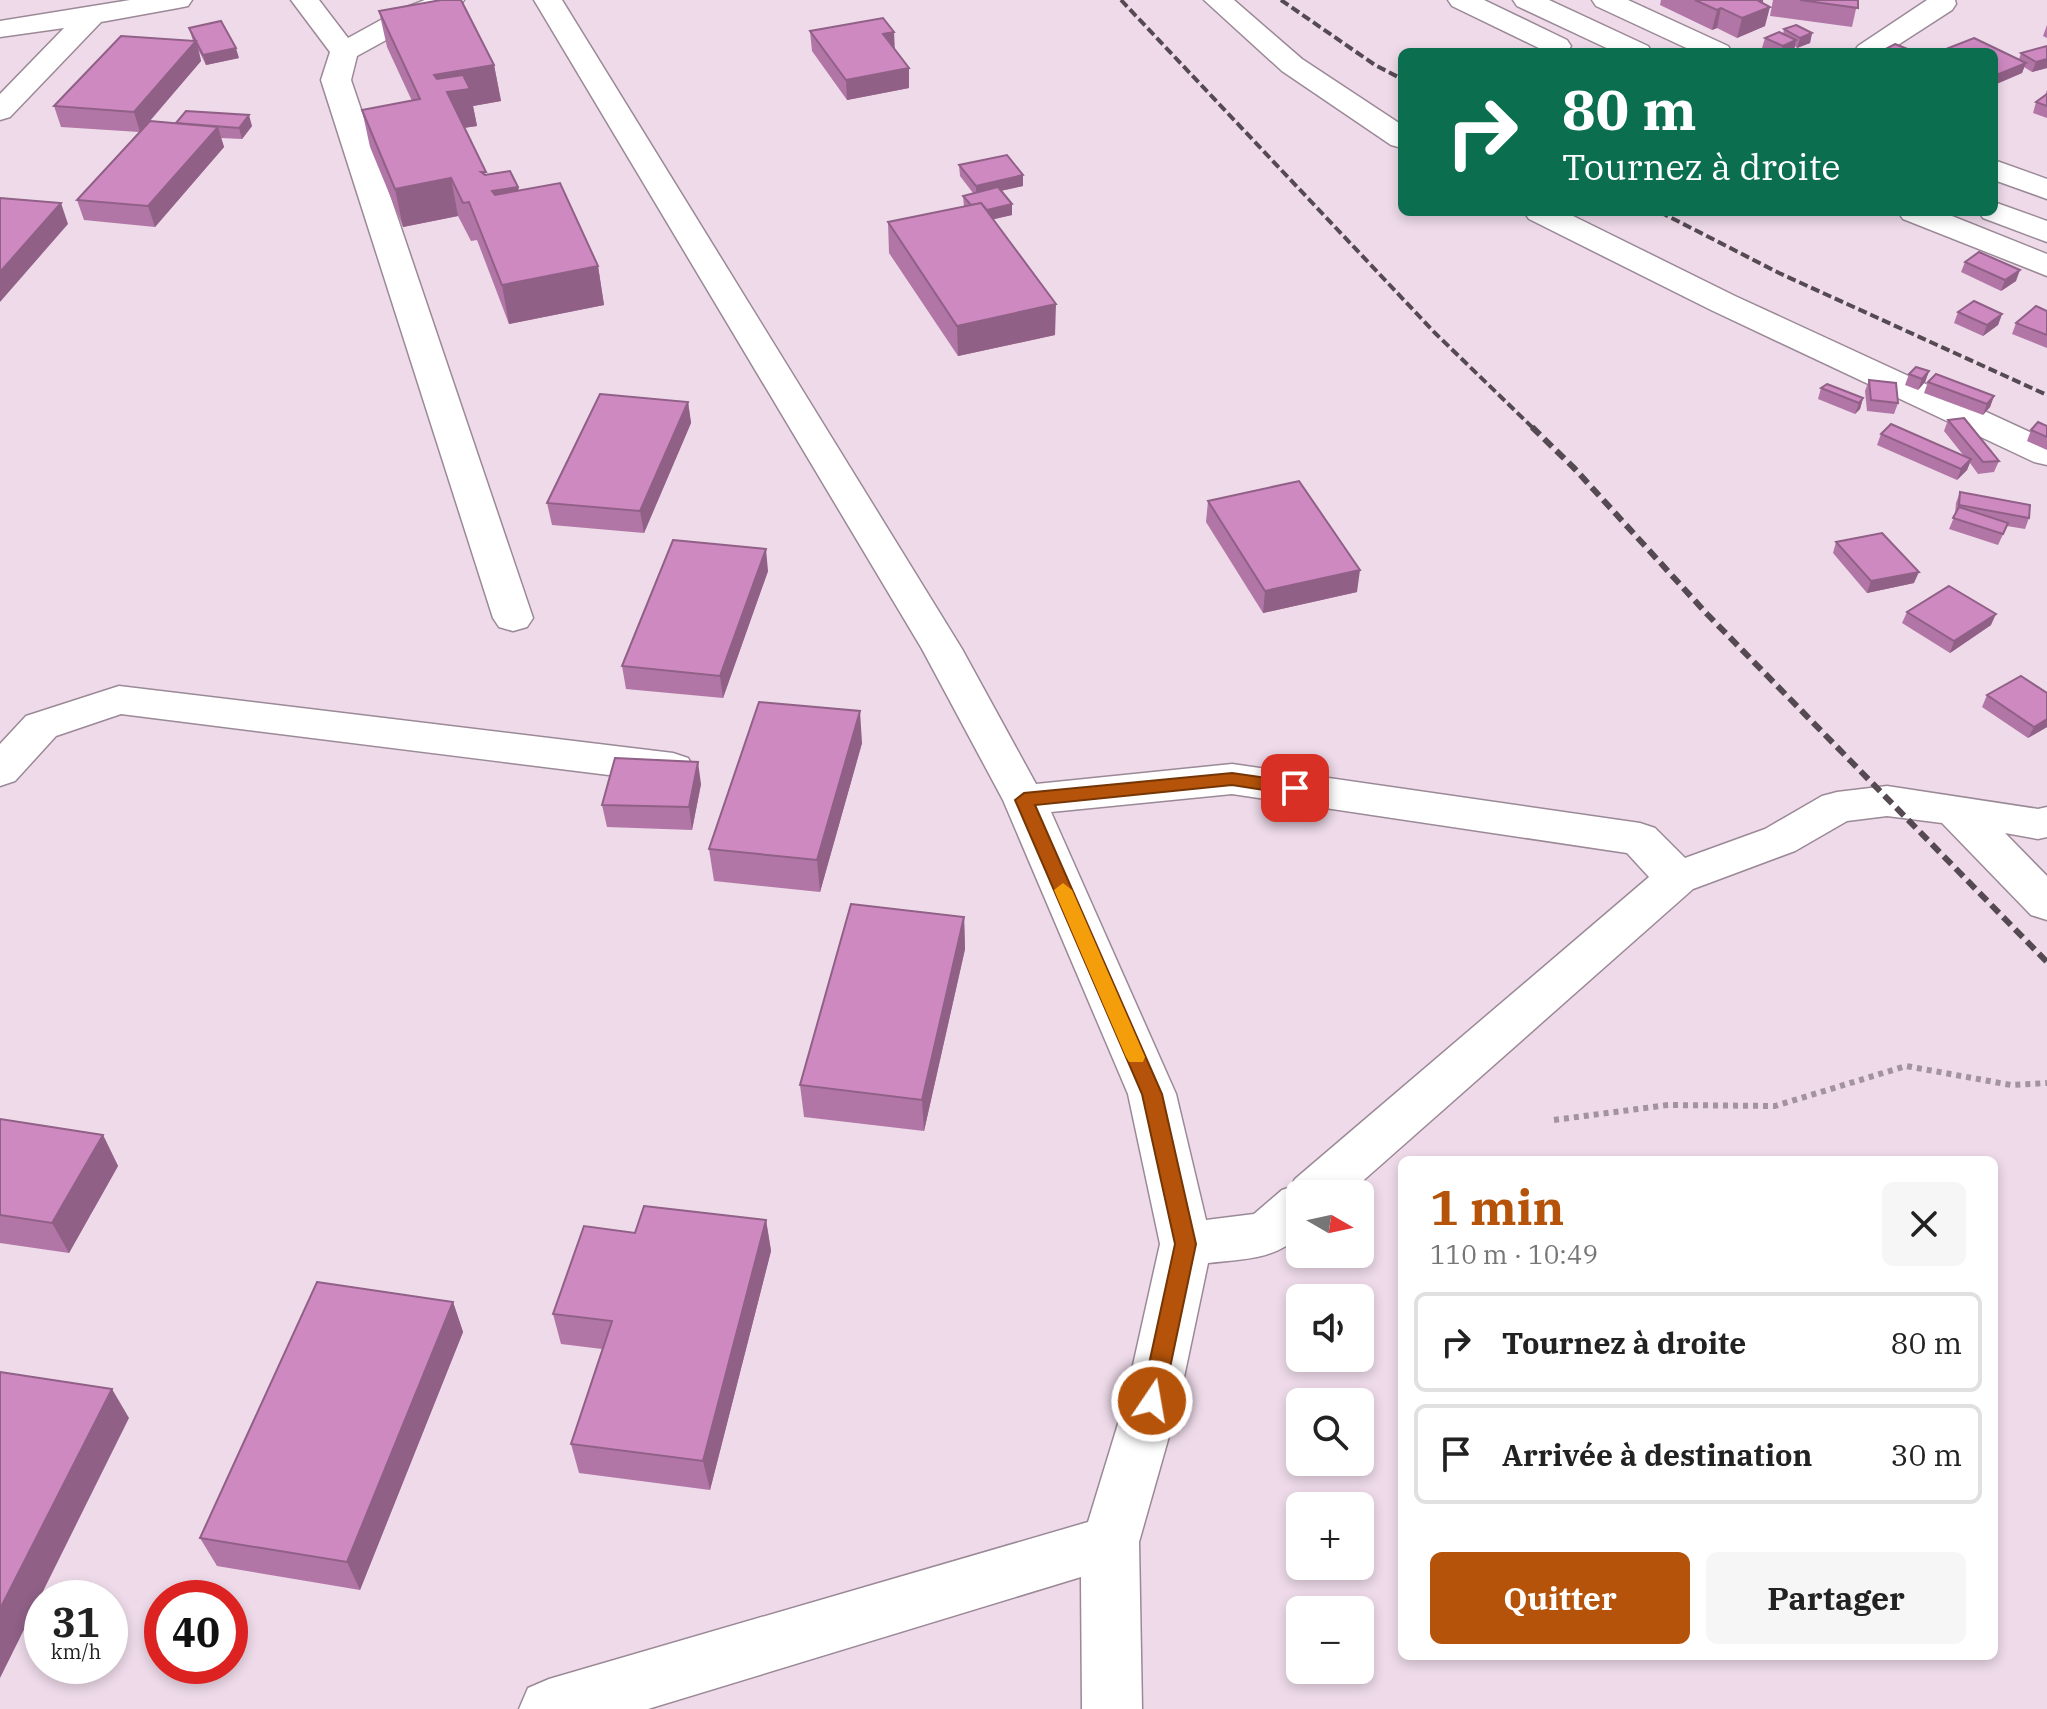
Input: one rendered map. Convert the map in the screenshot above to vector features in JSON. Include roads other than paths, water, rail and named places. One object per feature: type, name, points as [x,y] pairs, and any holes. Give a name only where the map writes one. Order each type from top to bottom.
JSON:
[{"type":"street","points":[[0,29],[178,0]]},
{"type":"street","points":[[305,0],[344,52]]},
{"type":"street","points":[[450,0],[409,16],[344,52],[336,80],[513,618]]},
{"type":"street","points":[[548,0],[942,649],[1024,800],[1152,1094],[1186,1244],[1152,1401],[1110,1542],[1112,1709]]},
{"type":"street","points":[[1218,0],[1292,65],[1398,136]]},
{"type":"street","points":[[1462,0],[1562,48]]},
{"type":"street","points":[[1527,0],[1629,48]]},
{"type":"street","points":[[1606,0],[1709,48]]},
{"type":"street","points":[[1874,48],[1942,4],[1941,0]]},
{"type":"street","points":[[0,111],[92,15]]},
{"type":"street","points":[[1998,171],[2047,190]]},
{"type":"street","points":[[1998,213],[2047,232]]},
{"type":"street","points":[[1548,216],[1723,303],[2047,454]]},
{"type":"street","points":[[1924,216],[2047,266]]},
{"type":"street","points":[[0,771],[41,726],[119,700],[696,771]]},
{"type":"street","points":[[1024,800],[1232,779],[1640,839],[1677,878]]},
{"type":"street","points":[[1329,1180],[1677,878],[1780,840],[1837,807],[1887,801],[2038,824],[2047,822]]},
{"type":"street","points":[[1954,809],[2047,903]]},
{"type":"street","points":[[1186,1244],[1267,1234],[1286,1217]]},
{"type":"street","points":[[549,1709],[1110,1542]]},
{"type":"railway","points":[[1121,0],[1435,333],[1534,429]]},
{"type":"railway","points":[[1281,0],[1375,65],[1398,77]]},
{"type":"railway","points":[[1668,216],[1779,273],[2047,395]]},
{"type":"railway","points":[[1532,427],[1575,469],[1707,614],[2047,962]]}]
